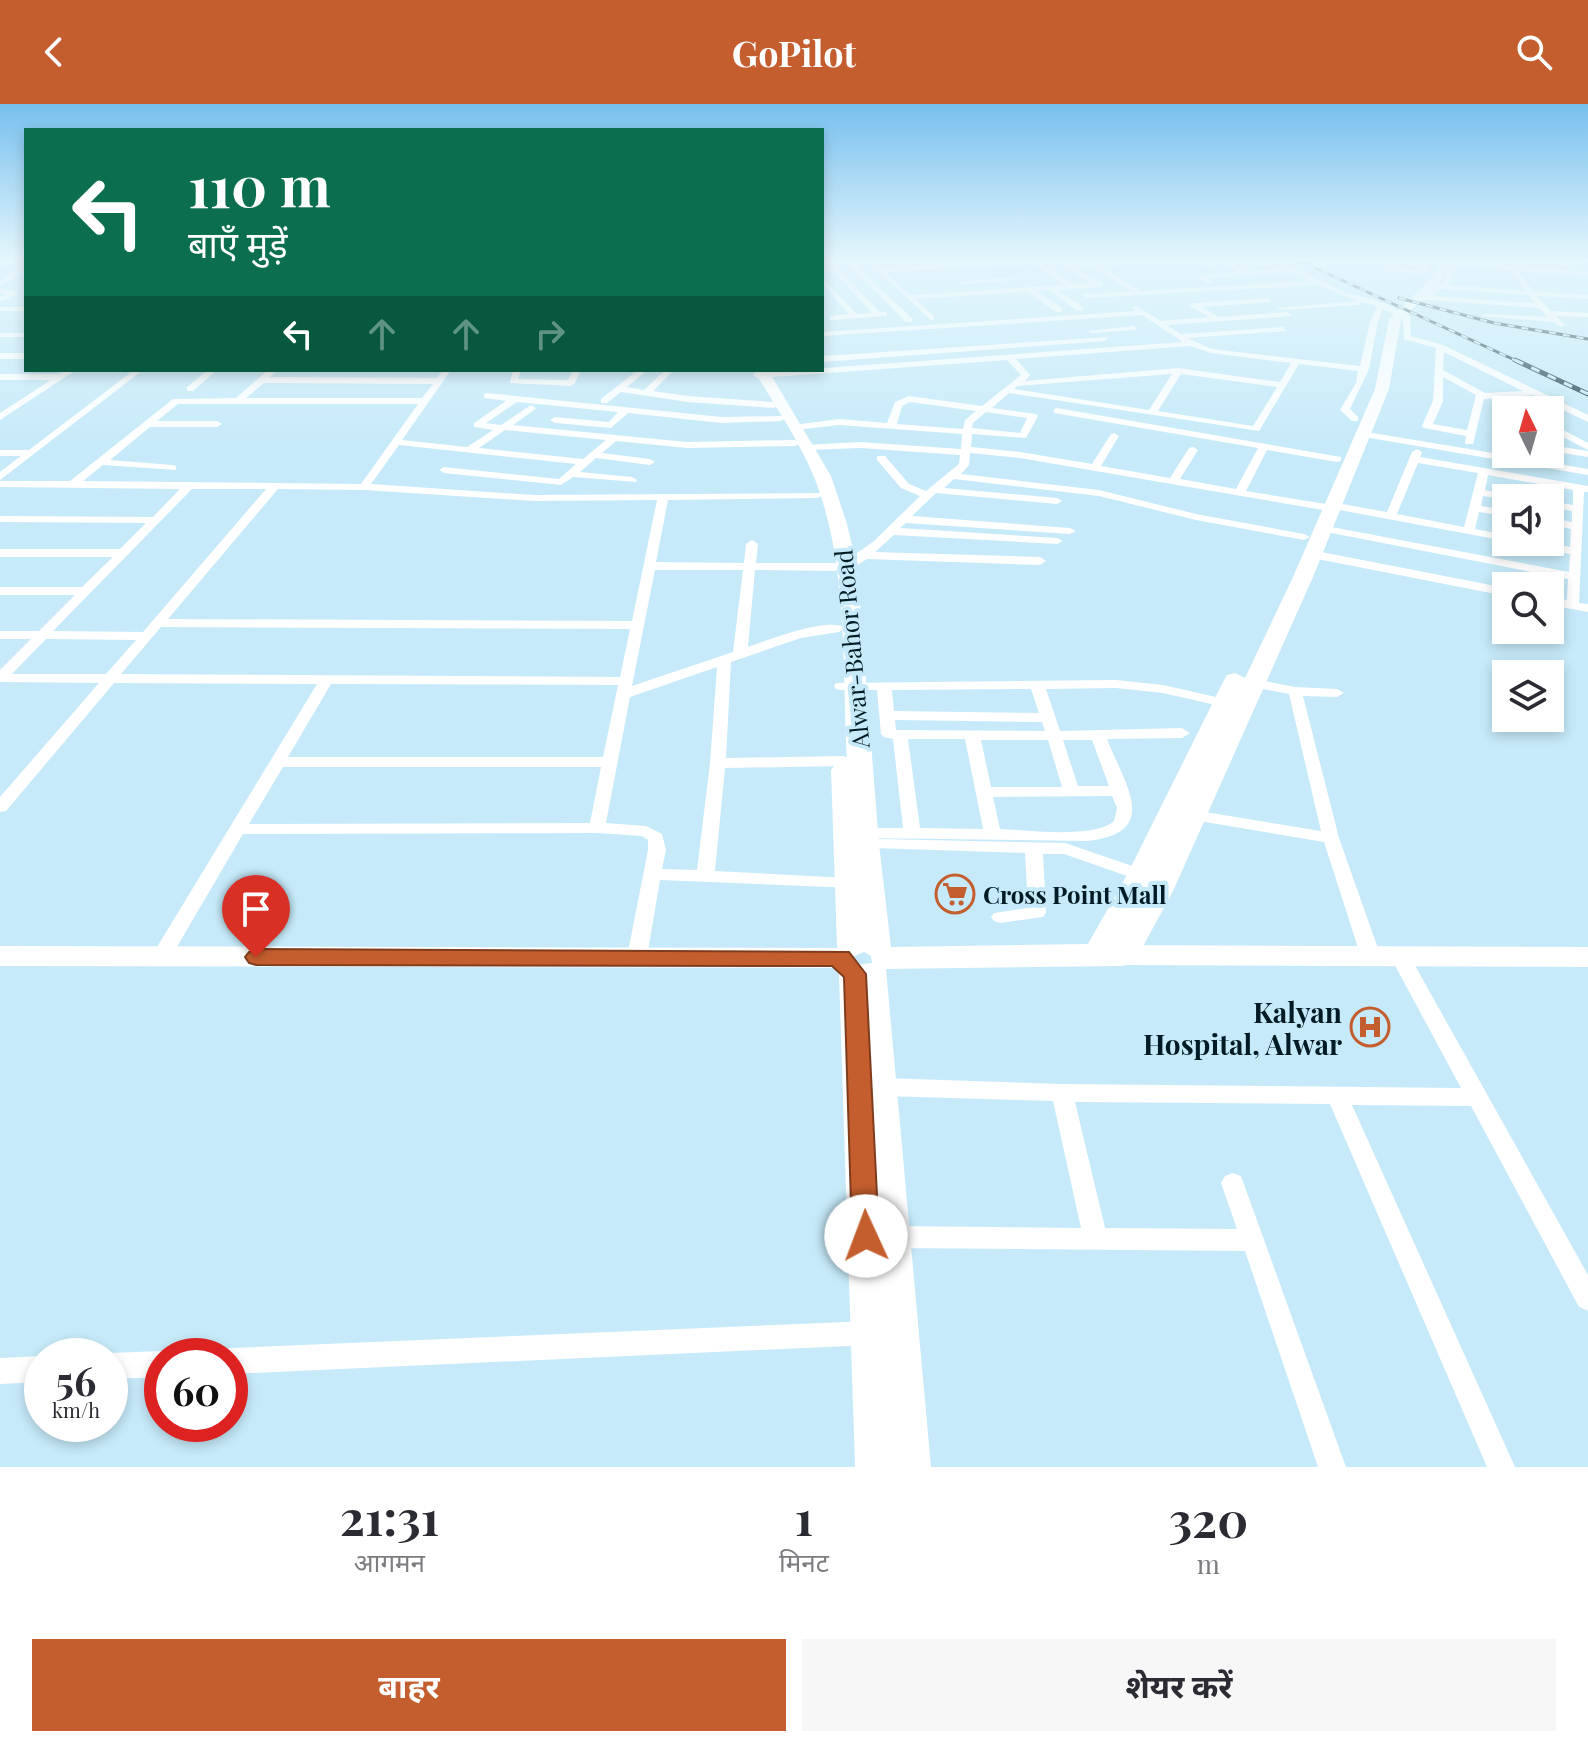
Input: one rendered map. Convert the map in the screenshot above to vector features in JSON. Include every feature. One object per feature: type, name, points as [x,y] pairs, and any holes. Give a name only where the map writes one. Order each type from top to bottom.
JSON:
[{"type":"main road","points":[[1152,879],[1319,523],[1361,420],[1374,379],[1383,323]]},
{"type":"main road","points":[[1319,523],[1337,459],[1385,379],[1394,323]]},
{"type":"main road","name":"Alwar-Bahor Road","points":[[759,372],[832,504],[849,563],[844,761],[848,884],[864,959]]},
{"type":"main road","name":"Alwar-Bahor Road","points":[[759,372],[791,428],[849,563],[839,628],[865,838],[864,959]]},
{"type":"main road","points":[[864,959],[1110,955],[1152,879],[1193,815],[1233,705],[1253,683],[1270,628]]},
{"type":"main road","points":[[864,959],[883,1087],[908,1467]]},
{"type":"main road","points":[[864,959],[878,1467]]},
{"type":"street","points":[[840,323],[852,333]]},
{"type":"street","points":[[965,323],[976,332]]},
{"type":"street","points":[[824,351],[904,333],[1004,323]]},
{"type":"street","points":[[1031,323],[1038,327]]},
{"type":"street","points":[[824,334],[976,332],[1113,323]]},
{"type":"street","points":[[1124,323],[1147,336]]},
{"type":"street","points":[[1160,323],[1166,323]]},
{"type":"street","points":[[1160,323],[1191,344],[1211,351],[1295,365]]},
{"type":"street","points":[[1278,339],[1283,323]]},
{"type":"street","points":[[1374,323],[1365,369],[1345,410],[1361,420],[1421,443],[1492,454]]},
{"type":"street","points":[[1407,323],[1407,337],[1440,347],[1588,419]]},
{"type":"street","points":[[824,351],[1134,328]]},
{"type":"street","points":[[824,351],[872,355],[1283,329]]},
{"type":"street","points":[[1075,333],[1086,341]]},
{"type":"street","points":[[0,335],[24,335]]},
{"type":"street","points":[[1111,339],[1125,349]]},
{"type":"street","points":[[916,344],[924,352]]},
{"type":"street","points":[[1013,361],[1191,344]]},
{"type":"street","points":[[1440,347],[1438,401],[1427,426],[1471,434]]},
{"type":"street","points":[[975,348],[988,359]]},
{"type":"street","points":[[1270,359],[1274,349]]},
{"type":"street","points":[[935,351],[947,362]]},
{"type":"street","points":[[824,370],[988,359],[1013,361],[1173,353],[1365,369]]},
{"type":"street","points":[[872,355],[882,366]]},
{"type":"street","points":[[2,357],[24,356]]},
{"type":"street","points":[[849,563],[964,465],[968,422],[1026,375],[1013,361]]},
{"type":"street","points":[[1010,387],[1066,400],[1102,400],[1152,413],[1256,429],[1295,365]]},
{"type":"street","points":[[1010,387],[1178,371],[1283,385]]},
{"type":"street","points":[[1152,413],[1178,371]]},
{"type":"street","points":[[1439,371],[1484,396]]},
{"type":"street","points":[[0,417],[69,372]]},
{"type":"street","points":[[0,477],[136,372]]},
{"type":"street","points":[[190,389],[211,372]]},
{"type":"street","points":[[238,401],[271,372]]},
{"type":"street","points":[[364,487],[446,372]]},
{"type":"street","points":[[516,372],[513,381],[571,383],[576,372]]},
{"type":"street","points":[[604,401],[641,372]]},
{"type":"street","points":[[646,393],[668,372]]},
{"type":"street","points":[[1111,386],[1117,376]]},
{"type":"street","points":[[0,377],[60,377]]},
{"type":"street","points":[[261,380],[439,381]]},
{"type":"street","points":[[498,388],[570,396],[560,404]]},
{"type":"street","points":[[622,389],[728,403],[791,428]]},
{"type":"street","points":[[1467,451],[1480,396],[1533,393]]},
{"type":"street","points":[[487,396],[729,420],[791,428],[860,445],[966,451],[1174,480],[1240,492],[1319,523],[1386,540],[1575,577]]},
{"type":"street","points":[[515,399],[477,425],[671,444],[721,445],[791,428],[839,422],[891,426],[968,431],[1023,436],[1033,416],[909,399],[898,404],[891,426]]},
{"type":"street","points":[[1066,400],[1055,414],[1337,459]]},
{"type":"street","points":[[71,486],[176,401],[425,401]]},
{"type":"street","points":[[721,445],[729,420],[728,403]]},
{"type":"street","points":[[419,491],[471,449],[531,408]]},
{"type":"street","points":[[555,420],[611,425],[625,411]]},
{"type":"street","points":[[147,424],[217,424]]},
{"type":"street","points":[[642,441],[654,428]]},
{"type":"street","points":[[671,444],[681,430]]},
{"type":"street","points":[[1564,434],[1588,447]]},
{"type":"street","points":[[1095,467],[1114,436]]},
{"type":"street","points":[[444,470],[561,482],[614,438]]},
{"type":"street","points":[[396,442],[650,462]]},
{"type":"street","points":[[1391,516],[1421,443]]},
{"type":"street","points":[[1240,492],[1264,446]]},
{"type":"street","points":[[1174,480],[1193,450]]},
{"type":"street","points":[[1564,450],[1588,454]]},
{"type":"street","points":[[0,453],[32,453]]},
{"type":"street","points":[[881,458],[905,486],[931,492],[1057,501]]},
{"type":"street","points":[[1414,459],[1583,488],[1578,509],[1581,535],[1573,605]]},
{"type":"street","points":[[101,462],[172,468]]},
{"type":"street","points":[[1564,467],[1588,472]]},
{"type":"street","points":[[1099,493],[1112,470]]},
{"type":"street","points":[[1469,531],[1484,471]]},
{"type":"street","points":[[570,474],[632,480]]},
{"type":"street","points":[[953,476],[1099,493],[1196,517],[1319,523],[1391,516],[1492,535]]},
{"type":"street","points":[[0,484],[364,487],[534,498],[818,495]]},
{"type":"street","points":[[0,498],[17,485]]},
{"type":"street","points":[[0,678],[189,486]]},
{"type":"street","points":[[0,807],[275,486]]},
{"type":"street","points":[[1479,492],[1492,494]]},
{"type":"street","points":[[597,828],[663,497]]},
{"type":"street","points":[[1564,506],[1578,509]]},
{"type":"street","points":[[903,519],[1068,526],[914,508]]},
{"type":"street","points":[[1475,508],[1492,511]]},
{"type":"street","points":[[0,519],[156,520]]},
{"type":"street","points":[[1319,523],[1377,565],[1492,589]]},
{"type":"street","points":[[890,531],[1057,541]]},
{"type":"street","points":[[1377,565],[1386,540]]},
{"type":"street","points":[[740,654],[752,544]]},
{"type":"street","points":[[1564,550],[1577,552]]},
{"type":"street","points":[[0,553],[123,553]]},
{"type":"street","points":[[649,566],[1040,561]]},
{"type":"street","points":[[0,591],[85,591]]},
{"type":"street","points":[[1564,603],[1588,608]]},
{"type":"street","points":[[158,623],[637,625]]},
{"type":"street","points":[[0,678],[625,688],[724,661],[809,631],[839,628]]},
{"type":"street","points":[[0,635],[147,636]]},
{"type":"street","points":[[705,878],[718,763],[724,661]]},
{"type":"street","points":[[161,957],[326,681]]},
{"type":"street","points":[[1253,683],[1295,691],[1337,693]]},
{"type":"street","points":[[1037,684],[1071,790]]},
{"type":"street","points":[[848,686],[1132,684],[1233,705]]},
{"type":"street","points":[[884,685],[889,734],[1053,736],[1182,733]]},
{"type":"street","points":[[1295,691],[1331,838],[1371,957]]},
{"type":"street","points":[[887,715],[1048,718]]},
{"type":"street","points":[[900,734],[912,833]]},
{"type":"street","points":[[972,735],[993,835]]},
{"type":"street","points":[[865,838],[912,833],[1087,836],[1111,832],[1120,827],[1126,818],[1098,735]]},
{"type":"street","points":[[718,763],[844,761]]},
{"type":"street","points":[[279,762],[611,762]]},
{"type":"street","points":[[984,792],[1119,791]]},
{"type":"street","points":[[1193,815],[1331,838]]},
{"type":"street","points":[[237,829],[597,828],[646,831],[656,838],[655,874],[637,957]]},
{"type":"street","points":[[865,838],[1033,847],[1082,853],[1152,879]]},
{"type":"street","points":[[1000,917],[1037,913],[1033,847]]},
{"type":"street","points":[[655,874],[848,884]]},
{"type":"street","points":[[1110,955],[1588,957]]},
{"type":"street","points":[[0,956],[864,959]]},
{"type":"street","points":[[1401,958],[1588,1299]]},
{"type":"street","points":[[883,1087],[1062,1093],[1476,1097]]},
{"type":"street","points":[[1062,1093],[1095,1238]]},
{"type":"street","points":[[1337,1095],[1501,1467]]},
{"type":"street","points":[[1233,1183],[1250,1240],[1332,1467]]},
{"type":"street","points":[[894,1237],[1250,1240]]},
{"type":"street","points":[[248,1360],[872,1333]]},
{"type":"street","points":[[0,1371],[24,1370]]},
{"type":"railway","points":[[1434,323],[1519,362]]},
{"type":"railway","points":[[1493,323],[1588,339]]},
{"type":"railway","points":[[1515,360],[1588,394]]},
{"type":"place","name":"Cross Point Mall","points":[[955,894]]},
{"type":"place","name":"Kalyan Hospital, Alwar","points":[[1370,1027]]},
{"type":"route","points":[[256,957],[841,958],[847,970],[855,974],[866,1236]]}]
